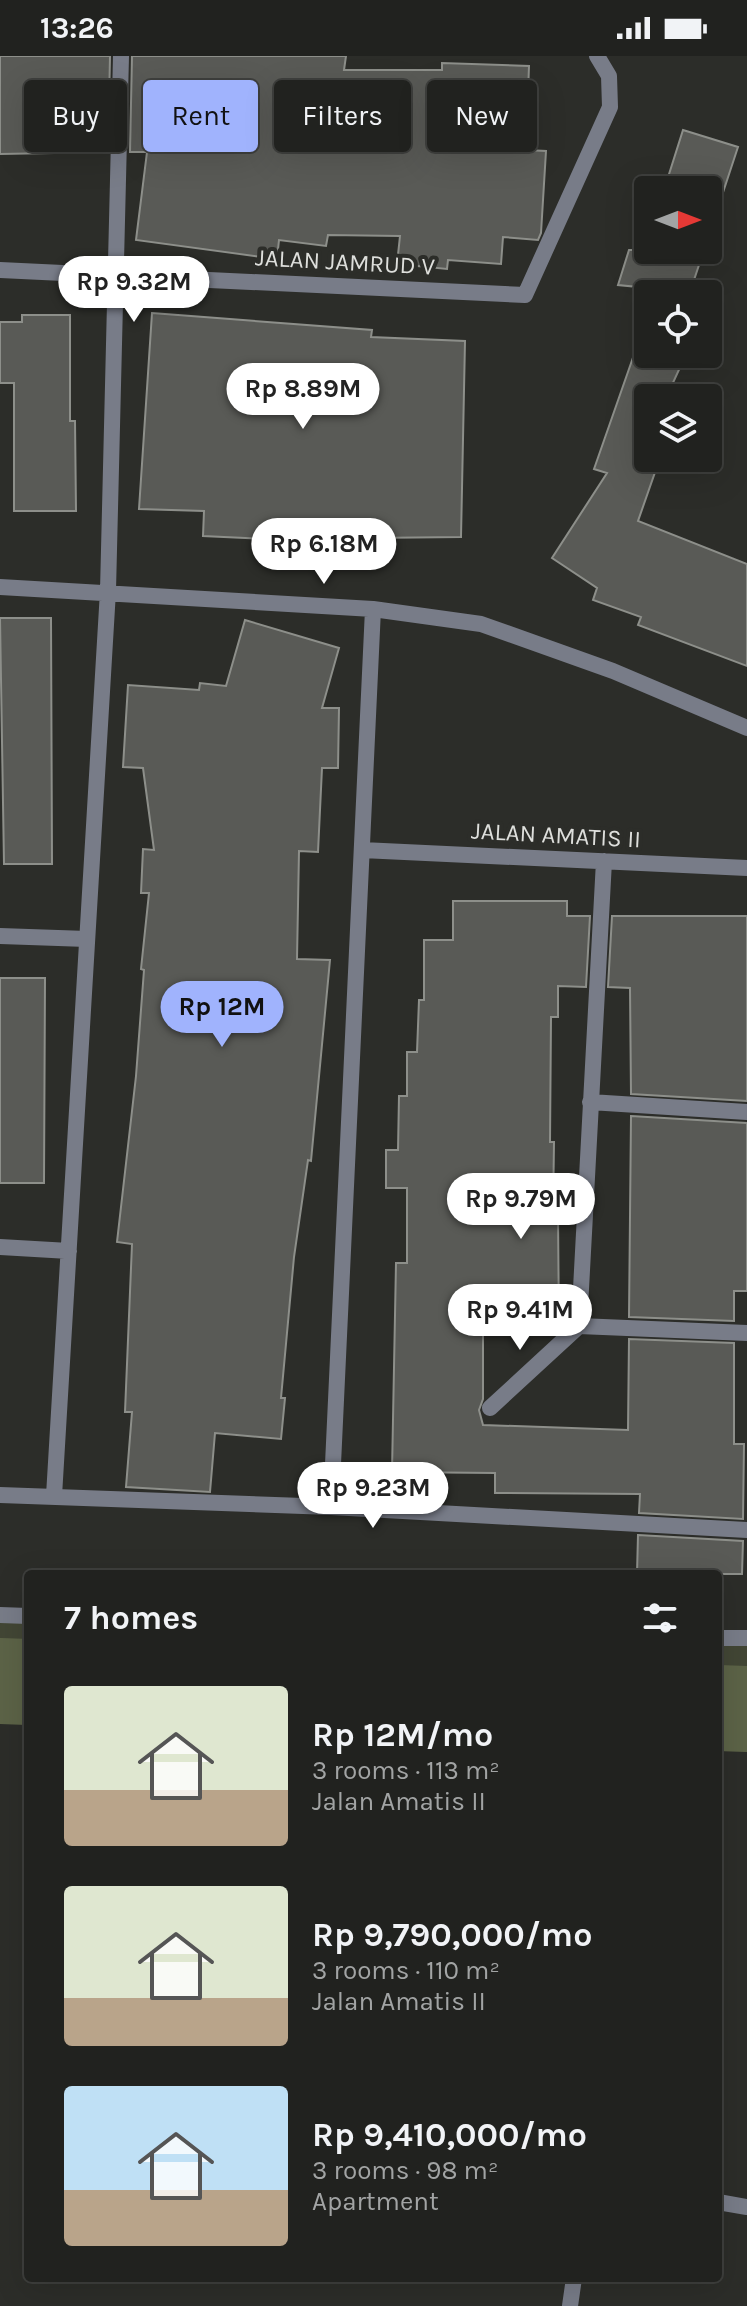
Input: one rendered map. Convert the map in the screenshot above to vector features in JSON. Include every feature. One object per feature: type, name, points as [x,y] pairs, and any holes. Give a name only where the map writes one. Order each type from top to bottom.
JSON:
[{"type":"street","points":[[54,1496],[108,591],[121,56]]},
{"type":"street","name":"JALAN JAMRUD V","points":[[0,270],[525,295],[610,107],[609,76],[597,56]]},
{"type":"street","points":[[0,587],[373,609],[481,624],[613,671],[747,728]]},
{"type":"street","points":[[331,1507],[373,609]]},
{"type":"street","name":"JALAN AMATIS II","points":[[362,850],[747,868]]},
{"type":"street","points":[[490,1408],[579,1326],[604,861]]},
{"type":"street","points":[[0,936],[87,939]]},
{"type":"street","points":[[590,1102],[747,1112]]},
{"type":"street","points":[[0,1247],[69,1251]]},
{"type":"street","points":[[579,1326],[747,1333]]},
{"type":"street","points":[[0,1495],[331,1507],[747,1530]]},
{"type":"street","points":[[0,1615],[24,1616]]},
{"type":"street","points":[[722,1638],[747,1638]]},
{"type":"street","points":[[722,2203],[747,2207]]},
{"type":"street","points":[[570,2306],[573,2282]]},
{"type":"green space","points":[[0,1615],[24,1616],[24,1682],[0,1681]]},
{"type":"green space","points":[[722,1638],[747,1638],[747,1710],[722,1709]]},
{"type":"building","points":[[0,56],[110,56],[110,80],[24,80],[24,152],[108,152],[0,154]]},
{"type":"building","points":[[132,56],[346,56],[344,70],[442,70],[442,63],[529,66],[528,80],[427,80],[427,152],[546,151],[541,233],[538,240],[503,237],[501,264],[448,260],[447,269],[397,264],[400,236],[328,235],[326,246],[279,240],[277,259],[136,240],[147,152],[258,152],[258,80],[143,80],[143,152],[130,152]]},
{"type":"building","points":[[683,130],[738,147],[722,196],[722,176],[668,176]]},
{"type":"building","points":[[629,250],[634,250],[634,264],[699,264],[694,280],[634,280],[634,287],[618,285]]},
{"type":"building","points":[[152,313],[372,330],[371,337],[465,341],[461,537],[368,538],[318,533],[318,551],[267,551],[267,539],[203,536],[204,511],[139,509]]},
{"type":"building","points":[[22,315],[70,315],[70,421],[75,421],[76,511],[14,511],[14,383],[0,383],[0,322],[22,322]]},
{"type":"building","points":[[634,355],[634,368],[680,368],[672,384],[634,384],[634,472],[655,472],[638,521],[747,564],[747,666],[638,625],[641,617],[593,600],[597,588],[552,558],[607,473],[594,469]]},
{"type":"building","points":[[0,618],[51,618],[52,864],[4,864]]},
{"type":"building","points":[[245,620],[339,648],[322,708],[339,708],[338,768],[322,768],[318,852],[299,851],[297,959],[330,960],[311,1161],[308,1160],[294,1257],[281,1398],[285,1398],[281,1439],[215,1433],[210,1492],[126,1487],[132,1412],[125,1412],[132,1244],[117,1242],[136,1076],[144,970],[141,969],[149,893],[141,893],[143,849],[154,850],[143,768],[123,767],[128,685],[199,690],[200,683],[226,686]]},
{"type":"building","points":[[453,901],[567,901],[567,916],[590,916],[586,987],[558,986],[558,1017],[551,1017],[550,1142],[554,1142],[553,1214],[558,1214],[559,1330],[556,1333],[483,1332],[483,1399],[479,1410],[483,1425],[628,1430],[629,1339],[734,1343],[734,1444],[744,1444],[743,1519],[639,1513],[640,1494],[495,1493],[495,1473],[392,1472],[396,1263],[407,1263],[407,1188],[386,1188],[386,1150],[398,1150],[399,1096],[407,1096],[407,1052],[417,1052],[419,1000],[424,1000],[424,940],[453,940]]},
{"type":"building","points":[[612,916],[747,916],[747,1101],[631,1094],[630,988],[608,987]]},
{"type":"building","points":[[0,978],[45,978],[44,1183],[0,1183]]},
{"type":"building","points":[[631,1116],[747,1123],[747,1291],[734,1291],[734,1321],[629,1317]]},
{"type":"building","points":[[638,1535],[743,1541],[742,1574],[722,1574],[722,1570],[637,1570]]},
{"type":"waterway","points":[[0,1681],[24,1682]]},
{"type":"waterway","points":[[722,1708],[747,1709]]}]
